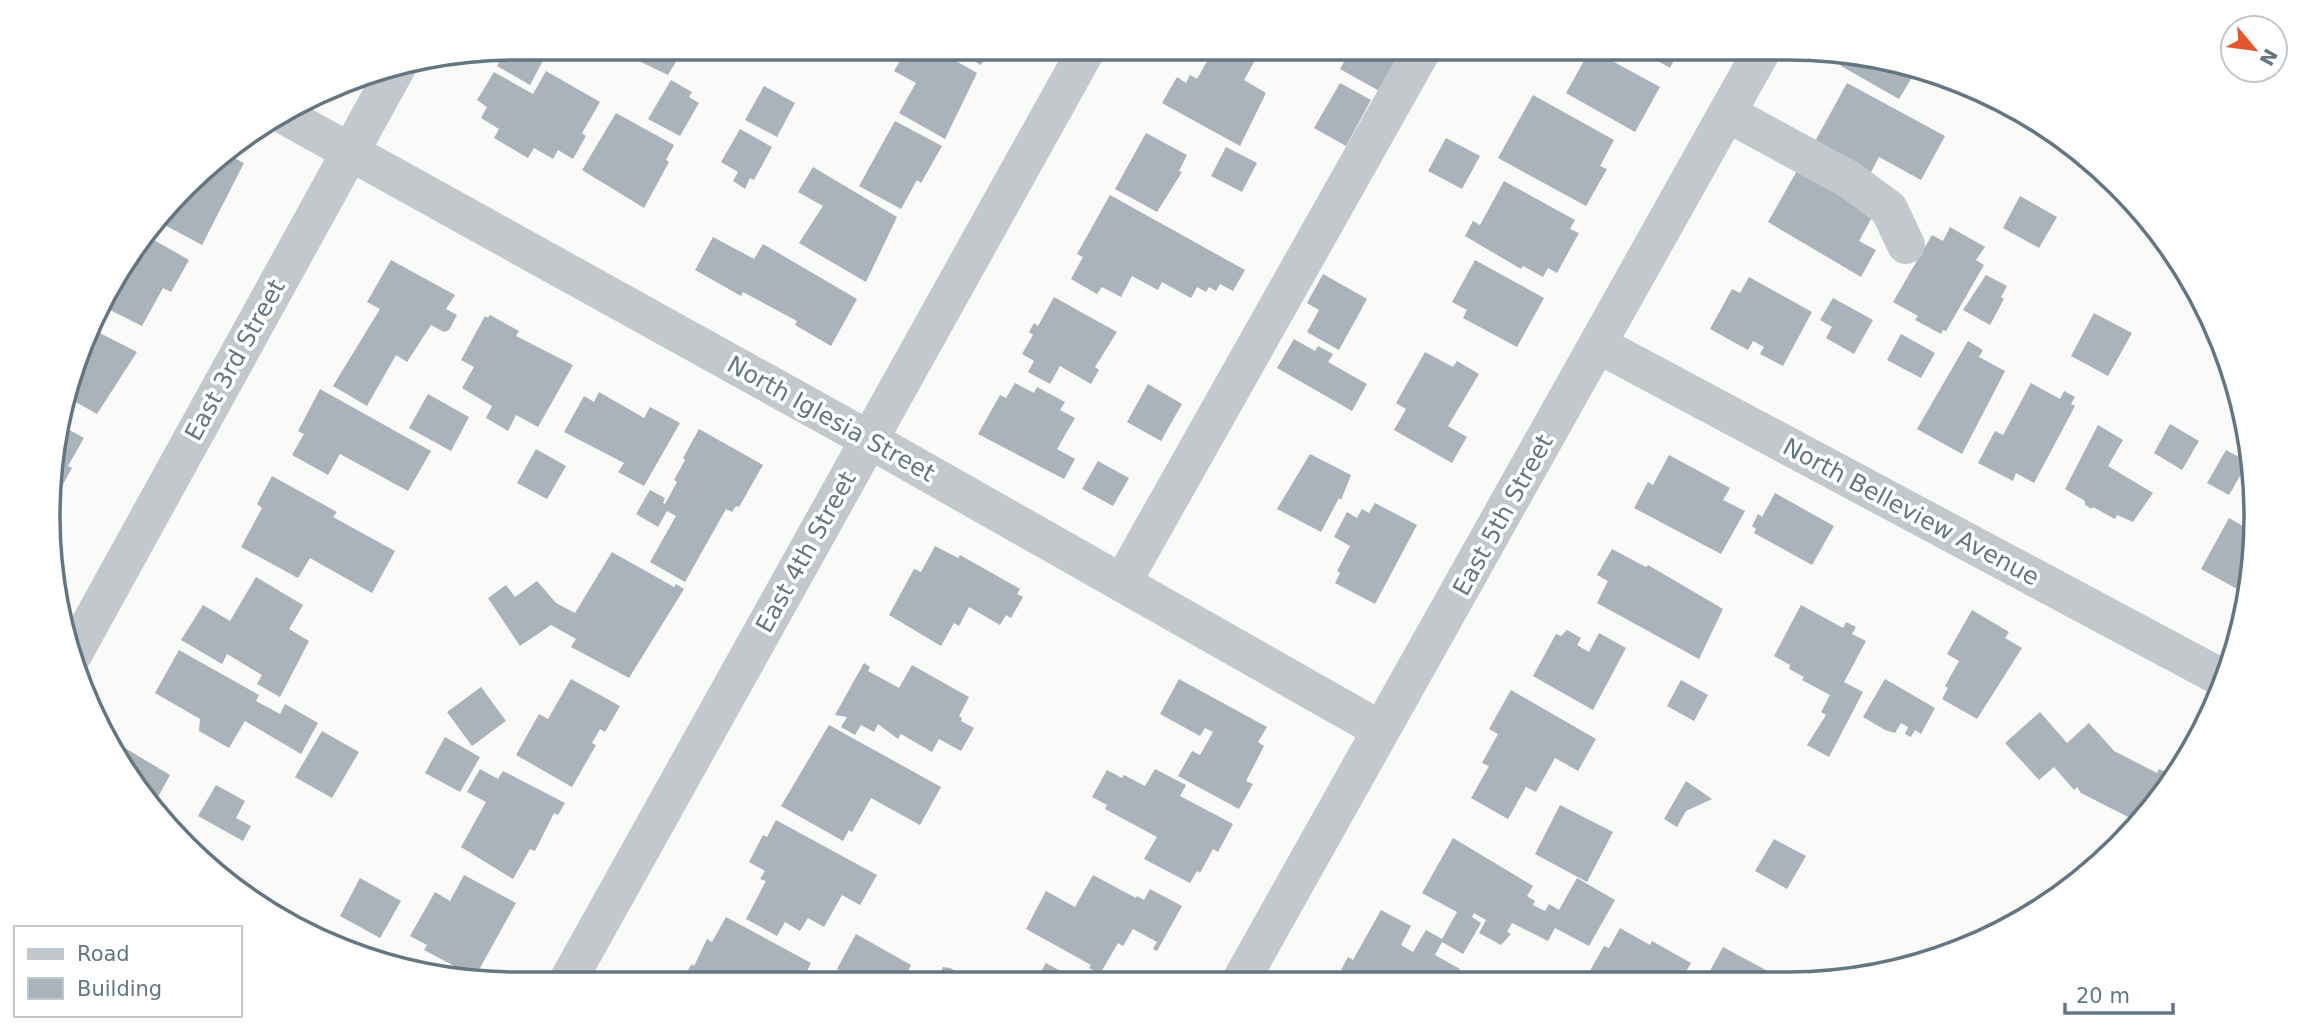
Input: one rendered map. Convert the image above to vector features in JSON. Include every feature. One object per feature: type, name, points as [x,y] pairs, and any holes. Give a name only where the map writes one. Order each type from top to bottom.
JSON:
[{"type":"street","name":"East 4th Street","points":[[573,972],[1081,60]]},
{"type":"street","points":[[1122,583],[1417,60]]},
{"type":"street","name":"East 5th Street","points":[[1245,972],[1757,60]]},
{"type":"street","name":"East 3rd Street","points":[[78,645],[392,77]]},
{"type":"street","points":[[1727,113],[1850,180],[1869,194],[1889,209],[1906,245]]},
{"type":"street","name":"North Iglesia Street","points":[[291,119],[868,439],[1381,730]]},
{"type":"street","name":"North Belleview Avenue","points":[[1599,345],[2215,674]]},
{"type":"building","points":[[501,60],[543,60],[530,85],[497,66]]},
{"type":"building","points":[[637,60],[677,60],[668,75]]},
{"type":"building","points":[[900,60],[954,60],[977,73],[945,139],[899,113],[916,83],[894,71]]},
{"type":"building","points":[[1208,60],[1255,60],[1244,80],[1266,93],[1240,146],[1162,103],[1177,77],[1186,83],[1190,75],[1197,79]]},
{"type":"building","points":[[1345,60],[1399,60],[1381,92],[1340,69]]},
{"type":"building","points":[[1585,60],[1610,60],[1660,87],[1635,132],[1566,93]]},
{"type":"building","points":[[1656,60],[1674,60],[1670,68]]},
{"type":"building","points":[[1847,63],[1912,77],[1899,99],[1841,66]]},
{"type":"building","points":[[546,71],[600,102],[582,133],[586,136],[573,159],[558,150],[553,159],[534,148],[528,158],[494,138],[499,129],[481,118],[487,107],[477,100],[494,72],[533,94]]},
{"type":"building","points":[[671,80],[692,92],[689,97],[699,103],[680,136],[648,119]]},
{"type":"building","points":[[1340,83],[1371,100],[1346,146],[1314,128]]},
{"type":"building","points":[[1847,83],[1945,136],[1921,180],[1879,157],[1869,176],[1813,145]]},
{"type":"building","points":[[764,86],[795,103],[777,137],[745,120]]},
{"type":"building","points":[[1533,95],[1614,140],[1600,166],[1607,169],[1586,206],[1498,158]]},
{"type":"building","points":[[616,113],[674,145],[666,160],[669,162],[644,208],[582,170]]},
{"type":"building","points":[[895,121],[942,146],[921,183],[917,180],[901,209],[859,186]]},
{"type":"building","points":[[740,129],[772,147],[754,180],[750,178],[745,189],[733,181],[738,172],[721,162]]},
{"type":"building","points":[[1146,133],[1187,155],[1179,171],[1182,172],[1157,212],[1115,189]]},
{"type":"building","points":[[1446,138],[1480,156],[1462,189],[1428,171]]},
{"type":"building","points":[[1226,147],[1257,163],[1242,192],[1211,176]]},
{"type":"building","points":[[234,158],[244,163],[202,245],[165,225],[193,193]]},
{"type":"building","points":[[813,167],[897,217],[866,282],[799,243],[823,206],[798,192]]},
{"type":"building","points":[[1798,169],[1875,212],[1859,241],[1876,250],[1861,277],[1768,222]]},
{"type":"building","points":[[1504,181],[1575,220],[1570,229],[1579,233],[1557,273],[1548,268],[1543,277],[1523,266],[1521,269],[1465,236],[1473,221],[1480,225]]},
{"type":"building","points":[[1110,195],[1245,270],[1233,291],[1220,284],[1216,291],[1209,287],[1206,292],[1197,287],[1191,298],[1162,282],[1158,290],[1132,276],[1121,297],[1102,287],[1097,294],[1071,279],[1083,257],[1077,254]]},
{"type":"building","points":[[2020,196],[2057,217],[2039,248],[2003,228]]},
{"type":"building","points":[[1950,227],[1985,247],[1976,260],[1984,265],[1946,331],[1943,330],[1941,334],[1915,320],[1918,316],[1893,302],[1932,235],[1943,241]]},
{"type":"building","points":[[713,237],[754,259],[763,244],[857,299],[831,346],[795,325],[797,321],[743,292],[741,296],[695,270]]},
{"type":"building","points":[[153,239],[189,260],[171,292],[163,288],[142,326],[109,310],[136,262]]},
{"type":"building","points":[[391,260],[455,295],[446,309],[457,315],[449,330],[444,332],[431,325],[407,362],[396,355],[367,406],[333,386],[380,309],[367,302]]},
{"type":"building","points":[[1475,260],[1544,298],[1517,347],[1463,318],[1467,310],[1452,302]]},
{"type":"building","points":[[1323,274],[1367,299],[1339,350],[1307,332],[1319,310],[1307,303]]},
{"type":"building","points":[[1986,275],[2007,286],[2001,297],[2004,299],[1990,325],[1963,310]]},
{"type":"building","points":[[1749,277],[1812,312],[1783,366],[1760,354],[1764,347],[1753,341],[1748,350],[1710,329],[1732,289],[1740,293]]},
{"type":"building","points":[[1054,297],[1117,332],[1095,367],[1099,370],[1091,384],[1060,366],[1050,384],[1028,372],[1034,361],[1022,354],[1033,335],[1029,332],[1034,323],[1038,326]]},
{"type":"building","points":[[1833,298],[1873,320],[1854,354],[1826,338],[1832,327],[1820,320]]},
{"type":"building","points":[[2094,313],[2132,333],[2108,376],[2071,356]]},
{"type":"building","points":[[490,315],[519,331],[516,336],[573,365],[538,427],[516,415],[508,431],[486,418],[492,406],[462,388],[474,367],[461,360],[485,316],[488,318]]},
{"type":"building","points":[[98,332],[137,352],[97,414],[74,401]]},
{"type":"building","points":[[1901,334],[1935,353],[1921,378],[1887,360]]},
{"type":"building","points":[[1294,339],[1315,351],[1318,346],[1333,354],[1328,362],[1367,384],[1352,411],[1277,368]]},
{"type":"building","points":[[1968,341],[1983,350],[1979,357],[2005,371],[1962,454],[1917,429]]},
{"type":"building","points":[[1425,352],[1453,367],[1457,361],[1479,374],[1448,426],[1467,437],[1452,463],[1394,430],[1406,409],[1396,403]]},
{"type":"building","points":[[1015,383],[1034,393],[1037,387],[1065,402],[1060,410],[1075,418],[1057,449],[1075,459],[1064,479],[978,434],[1000,395],[1006,398]]},
{"type":"building","points":[[2031,383],[2060,399],[2064,391],[2075,397],[2071,404],[2075,406],[2034,483],[2016,473],[2013,481],[1978,463],[1995,431],[2003,435]]},
{"type":"building","points":[[1148,384],[1182,404],[1161,441],[1127,422]]},
{"type":"building","points":[[320,389],[431,451],[408,491],[340,454],[328,475],[292,455],[304,434],[298,431]]},
{"type":"building","points":[[599,392],[644,418],[650,407],[680,423],[644,486],[618,472],[624,463],[564,432],[584,396],[594,402]]},
{"type":"building","points":[[428,394],[469,417],[451,451],[409,428]]},
{"type":"building","points":[[2170,424],[2199,441],[2182,470],[2154,453]]},
{"type":"building","points":[[2098,425],[2123,440],[2108,466],[2153,493],[2133,522],[2117,515],[2115,519],[2093,507],[2092,509],[2085,505],[2085,501],[2065,489]]},
{"type":"building","points":[[68,429],[84,438],[68,466],[72,468],[60,490]]},
{"type":"building","points":[[699,429],[763,465],[739,507],[736,506],[732,512],[726,509],[685,582],[650,562],[676,516],[667,511],[658,527],[636,514],[650,490],[665,498],[665,504],[677,482],[674,480],[685,460],[683,458]]},
{"type":"building","points":[[536,449],[566,466],[547,499],[517,483]]},
{"type":"building","points":[[2226,450],[2240,458],[2242,473],[2229,495],[2207,483]]},
{"type":"building","points":[[1310,454],[1351,475],[1341,500],[1339,498],[1321,532],[1277,509]]},
{"type":"building","points":[[1669,455],[1730,488],[1723,500],[1745,511],[1721,554],[1634,508],[1648,482],[1653,485]]},
{"type":"building","points":[[1098,461],[1129,478],[1113,506],[1082,489]]},
{"type":"building","points":[[272,476],[337,512],[333,517],[395,551],[372,593],[310,558],[298,578],[241,547],[262,508],[257,504]]},
{"type":"building","points":[[1775,493],[1834,526],[1812,565],[1754,533],[1756,529],[1752,526],[1758,514],[1762,517]]},
{"type":"building","points":[[1375,503],[1417,525],[1375,604],[1335,583],[1340,573],[1337,571],[1350,546],[1334,537],[1347,512],[1357,518],[1362,509],[1369,513]]},
{"type":"building","points":[[2229,518],[2244,527],[2238,589],[2201,569]]},
{"type":"building","points":[[935,546],[958,558],[960,555],[1020,589],[1017,594],[1023,597],[1011,618],[1006,615],[1000,625],[969,607],[959,626],[954,623],[941,646],[889,615],[914,569],[921,572]]},
{"type":"building","points":[[1612,549],[1646,567],[1648,565],[1723,609],[1699,659],[1597,603],[1608,581],[1597,575]]},
{"type":"building","points":[[612,552],[674,587],[676,584],[684,589],[629,678],[571,647],[576,639],[551,625],[520,646],[488,598],[506,585],[515,597],[537,581],[556,603],[575,613]]},
{"type":"building","points":[[256,577],[303,605],[289,629],[309,641],[280,697],[257,684],[262,675],[227,654],[222,664],[181,640],[203,605],[230,621]]},
{"type":"building","points":[[1801,605],[1843,628],[1846,622],[1856,627],[1852,634],[1866,641],[1844,682],[1863,692],[1829,757],[1807,745],[1826,715],[1821,712],[1830,695],[1802,680],[1804,677],[1789,669],[1790,665],[1774,656]]},
{"type":"building","points":[[1972,610],[2009,632],[2005,638],[2022,648],[1977,719],[1942,699],[1948,688],[1945,686],[1959,661],[1947,654]]},
{"type":"building","points":[[1567,630],[1581,638],[1577,645],[1589,652],[1599,633],[1626,648],[1593,710],[1533,676],[1556,634],[1561,636]]},
{"type":"building","points":[[179,650],[259,695],[256,701],[280,714],[285,704],[318,723],[301,754],[245,721],[229,748],[199,731],[200,719],[155,693]]},
{"type":"building","points":[[864,663],[870,667],[868,671],[899,688],[912,665],[969,697],[959,716],[961,721],[974,728],[961,751],[939,739],[932,752],[901,734],[898,739],[878,724],[874,732],[861,725],[855,735],[841,727],[847,717],[835,715]]},
{"type":"building","points":[[571,679],[620,706],[605,732],[600,729],[592,743],[596,745],[572,787],[516,755],[539,714],[548,719]]},
{"type":"building","points":[[1179,679],[1267,727],[1258,742],[1264,746],[1246,781],[1253,784],[1239,809],[1178,776],[1192,751],[1200,755],[1213,732],[1205,728],[1200,736],[1160,714]]},
{"type":"building","points":[[1885,679],[1935,708],[1921,734],[1915,730],[1911,737],[1905,734],[1908,727],[1901,723],[1895,733],[1863,717]]},
{"type":"building","points":[[1681,680],[1708,695],[1694,721],[1667,706]]},
{"type":"building","points":[[481,687],[506,721],[472,746],[447,712]]},
{"type":"building","points":[[1511,690],[1596,739],[1578,771],[1555,758],[1536,792],[1526,787],[1508,819],[1471,798],[1489,766],[1482,763],[1498,734],[1489,729]]},
{"type":"building","points":[[2040,712],[2067,743],[2089,723],[2114,751],[2157,773],[2159,769],[2165,772],[2129,817],[2081,793],[2077,787],[2074,790],[2054,767],[2039,780],[2005,743]]},
{"type":"building","points":[[829,725],[941,787],[920,825],[871,798],[852,832],[849,830],[843,841],[781,806]]},
{"type":"building","points":[[322,731],[359,752],[332,798],[295,777]]},
{"type":"building","points":[[445,737],[480,757],[460,792],[425,773]]},
{"type":"building","points":[[124,749],[170,775],[158,798],[136,769]]},
{"type":"building","points":[[480,769],[498,779],[503,771],[565,803],[558,815],[554,813],[535,851],[530,849],[513,879],[461,847],[486,802],[467,792]]},
{"type":"building","points":[[1155,769],[1186,785],[1180,796],[1233,824],[1218,852],[1213,849],[1200,873],[1197,871],[1190,883],[1144,859],[1157,837],[1105,809],[1107,805],[1092,797],[1107,770],[1145,786]]},
{"type":"building","points":[[1686,781],[1712,799],[1686,811],[1677,827],[1664,819]]},
{"type":"building","points":[[216,785],[245,801],[236,818],[251,826],[243,841],[198,816]]},
{"type":"building","points":[[1560,805],[1613,832],[1587,882],[1535,854]]},
{"type":"building","points":[[776,820],[877,875],[860,905],[842,895],[824,927],[808,918],[800,931],[785,922],[777,936],[746,919],[766,881],[760,879],[765,871],[749,862],[763,835],[767,837]]},
{"type":"building","points":[[1453,838],[1533,886],[1527,896],[1535,901],[1533,905],[1545,911],[1549,904],[1559,910],[1577,878],[1615,900],[1589,946],[1555,928],[1548,941],[1512,923],[1507,932],[1511,934],[1501,945],[1479,933],[1486,920],[1474,913],[1472,917],[1481,923],[1463,954],[1442,942],[1435,955],[1460,969],[1458,972],[1341,970],[1348,957],[1353,960],[1381,910],[1411,926],[1401,945],[1413,952],[1426,930],[1442,939],[1457,912],[1422,893]]},
{"type":"building","points":[[1774,839],[1806,856],[1787,889],[1755,871]]},
{"type":"building","points":[[464,875],[516,903],[479,970],[458,968],[424,950],[427,945],[410,936],[435,892],[450,901]]},
{"type":"building","points":[[1093,875],[1136,898],[1137,896],[1144,900],[1150,889],[1182,906],[1157,951],[1153,949],[1157,942],[1133,929],[1123,946],[1118,943],[1101,972],[1089,968],[1091,965],[1026,929],[1046,891],[1075,907]]},
{"type":"building","points":[[360,878],[401,901],[380,938],[340,916]]},
{"type":"building","points":[[726,917],[811,963],[806,972],[688,970],[692,964],[694,966],[707,939],[712,942]]},
{"type":"building","points":[[1620,928],[1650,945],[1652,941],[1691,963],[1686,972],[1589,972],[1604,946],[1609,948]]},
{"type":"building","points":[[856,934],[911,965],[908,972],[842,972],[837,969]]},
{"type":"building","points":[[1723,947],[1769,972],[1709,972]]},
{"type":"building","points":[[1046,963],[1062,972],[1041,972]]},
{"type":"building","points":[[943,967],[958,972],[940,972]]}]
